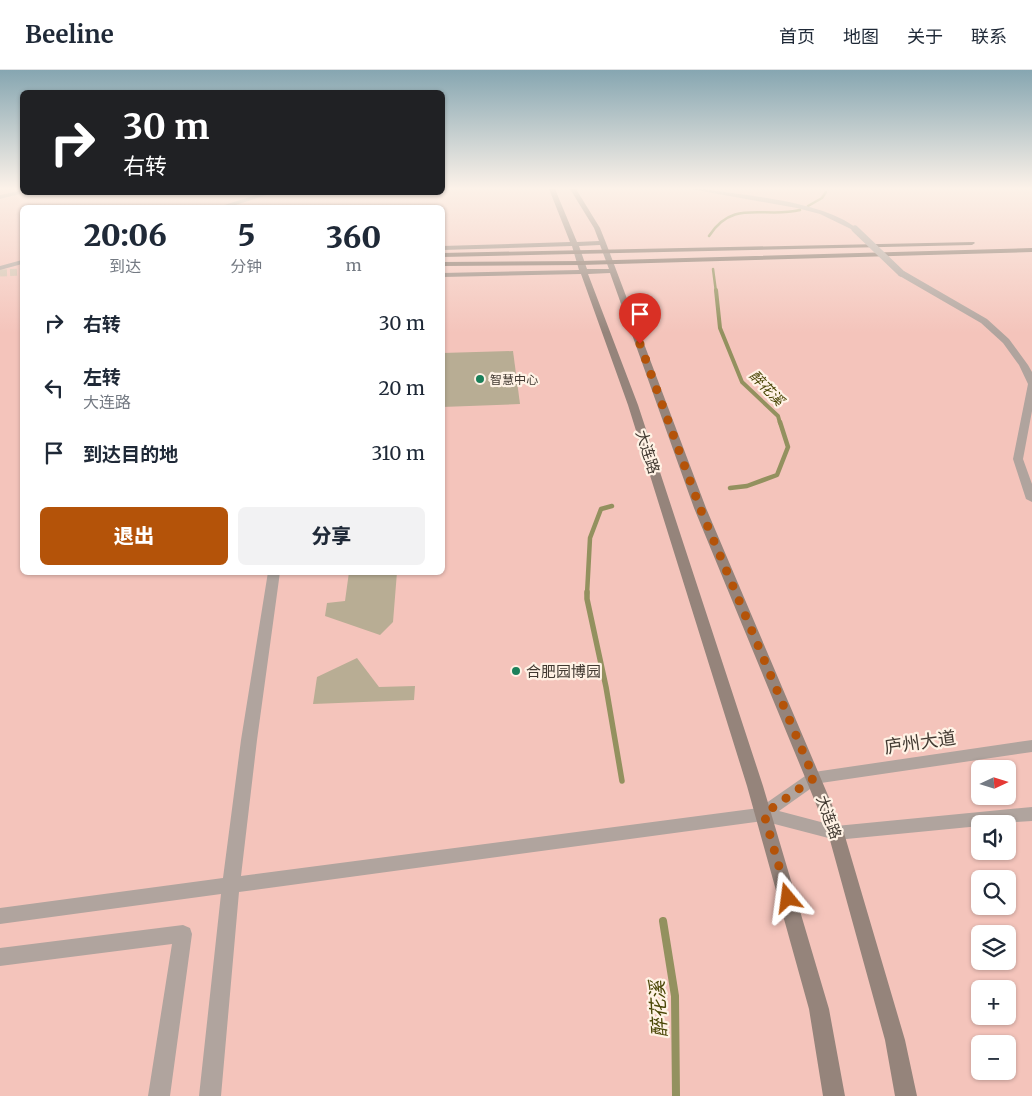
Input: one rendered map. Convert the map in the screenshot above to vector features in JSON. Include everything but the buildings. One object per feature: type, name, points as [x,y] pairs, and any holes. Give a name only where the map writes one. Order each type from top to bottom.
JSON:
[{"type":"main road","name":"大连路","points":[[571,237],[633,405],[764,814],[819,1009],[834,1096]]},
{"type":"main road","name":"大连路","points":[[601,237],[700,508],[836,833],[895,1040],[906,1096]]},
{"type":"main road","points":[[992,243],[1032,242]]},
{"type":"main road","points":[[445,264],[983,243]]},
{"type":"main road","points":[[445,248],[579,258]]},
{"type":"main road","points":[[445,255],[579,258],[1032,250]]},
{"type":"main road","points":[[445,275],[579,258]]},
{"type":"street","points":[[863,237],[901,272],[984,320],[996,330],[1020,357],[1032,384],[1018,459],[1032,499]]},
{"type":"street","points":[[0,268],[20,263]]},
{"type":"street","points":[[210,1096],[231,885],[249,740],[274,575]]},
{"type":"street","name":"庐州大道","points":[[814,778],[1032,746]]},
{"type":"street","points":[[764,814],[814,778]]},
{"type":"street","points":[[0,916],[764,814],[836,833],[1032,814]]},
{"type":"street","points":[[0,957],[183,934],[159,1096]]},
{"type":"shaded area","name":"合肥园博园","points":[[0,237],[20,237],[20,575],[445,575],[445,237],[1032,237],[1032,1096],[0,1096]]},
{"type":"waterway","name":"醉花溪","points":[[713,269],[716,292]]},
{"type":"waterway","name":"醉花溪","points":[[716,290],[720,328],[742,382],[778,416],[780,423]]},
{"type":"waterway","name":"醉花溪","points":[[730,488],[747,486],[777,475],[788,447],[780,422]]},
{"type":"waterway","name":"醉花溪","points":[[587,594],[590,538],[601,509],[612,506]]},
{"type":"waterway","name":"醉花溪","points":[[587,594],[606,687],[622,781]]},
{"type":"waterway","name":"醉花溪","points":[[663,921],[675,996],[676,1096]]},
{"type":"tunnel","points":[[0,273],[20,272]]},
{"type":"place","name":"智慧中心","points":[[480,379]]},
{"type":"place","name":"合肥园博园","points":[[516,671]]},
{"type":"route","points":[[640,344],[700,508],[814,778],[764,814],[788,898]]}]
